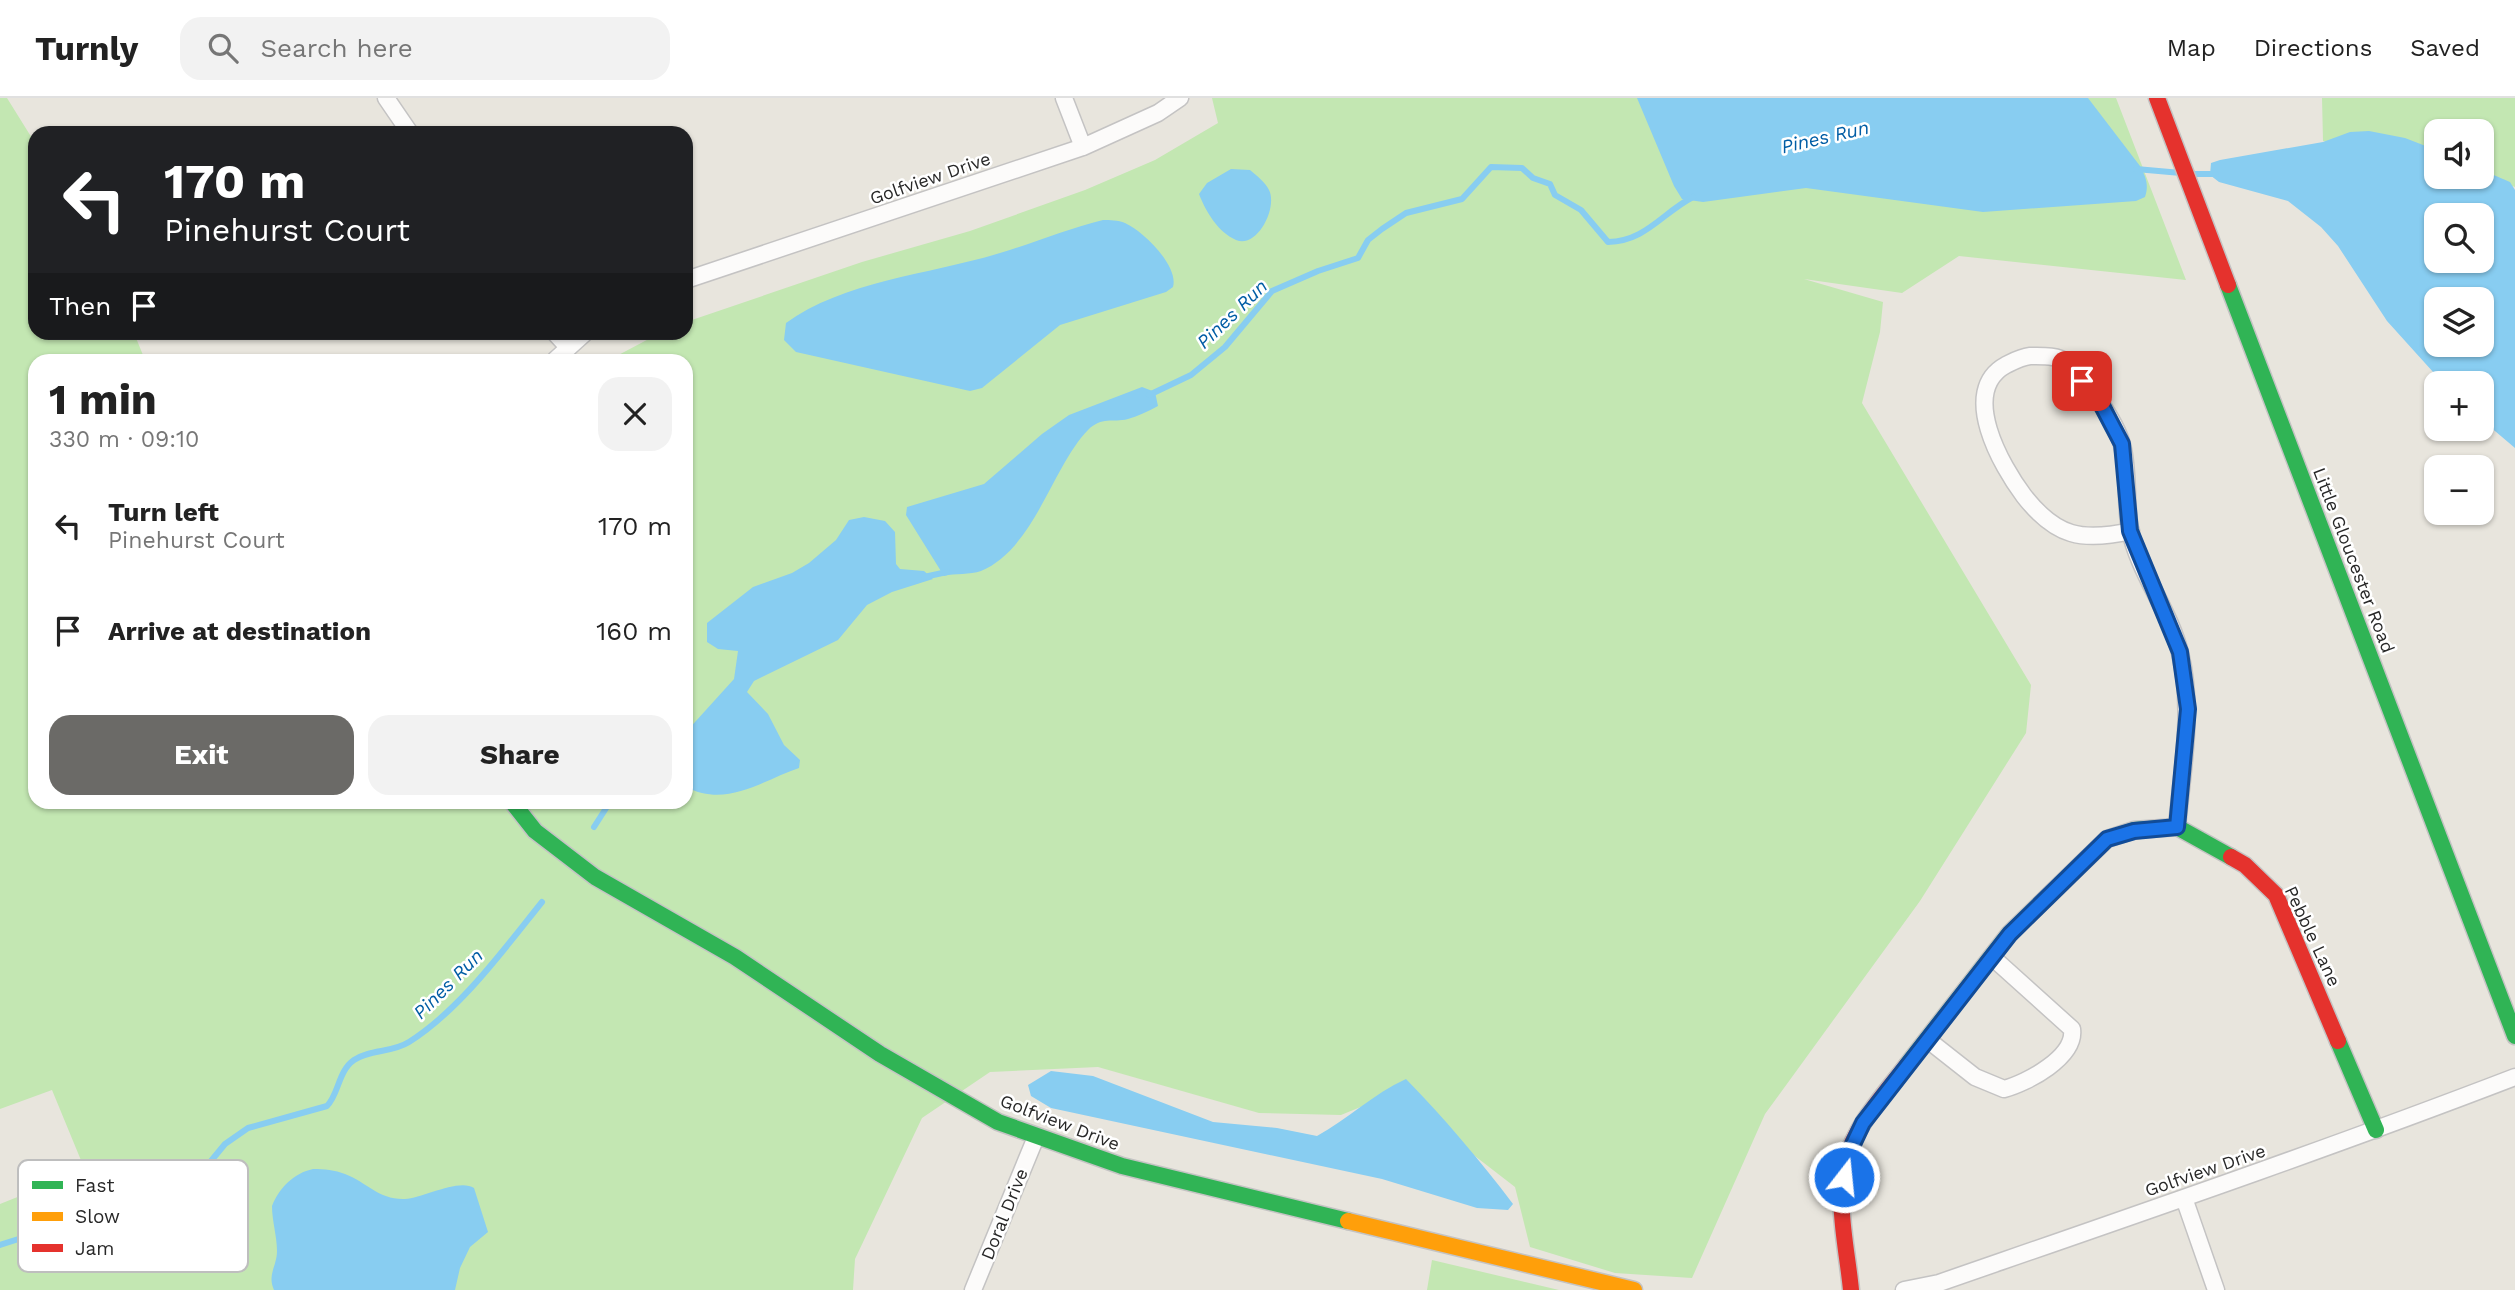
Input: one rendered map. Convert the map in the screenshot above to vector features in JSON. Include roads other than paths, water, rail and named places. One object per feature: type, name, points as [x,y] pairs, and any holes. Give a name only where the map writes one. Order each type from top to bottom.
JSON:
[{"type":"street","points":[[386,98],[405,126]]},
{"type":"street","points":[[1064,98],[1083,147]]},
{"type":"street","name":"Golfview Drive","points":[[693,278],[1083,147],[1158,113],[1181,98]]},
{"type":"street","name":"Little Gloucester Road","points":[[2157,98],[2515,1036]]},
{"type":"street","points":[[562,340],[568,346]]},
{"type":"street","points":[[561,354],[576,340]]},
{"type":"street","points":[[1851,1290],[1841,1195],[1846,1159],[1863,1123],[2010,934],[2107,839],[2134,831],[2177,827],[2188,709],[2180,652],[2130,531],[2122,444],[2100,402],[2064,360],[2043,356],[2022,357],[1997,370],[1985,391],[1985,416],[1993,444],[2023,495],[2045,519],[2068,535],[2099,538],[2130,531]]},
{"type":"street","name":"Golfview Drive","points":[[518,809],[535,831],[595,877],[734,957],[880,1054],[998,1122],[1122,1166],[1634,1290]]},
{"type":"street","name":"Pebble Lane","points":[[2177,827],[2245,865],[2276,895],[2376,1130]]},
{"type":"street","points":[[1928,1040],[1975,1077],[2004,1089],[2045,1069],[2068,1048],[2073,1037],[2072,1029],[1992,957]]},
{"type":"street","name":"Golfview Drive","points":[[1904,1290],[1940,1283],[2184,1198],[2515,1077]]},
{"type":"street","name":"Doral Drive","points":[[973,1290],[1036,1137]]},
{"type":"street","points":[[2184,1198],[2216,1290]]},
{"type":"water","points":[[1637,98],[2088,98],[2140,166],[2147,189],[2145,197],[2136,201],[1983,212],[1806,188],[1703,202],[1682,199]]},
{"type":"water","points":[[2369,131],[2405,138],[2424,145],[2424,189],[2494,189],[2494,175],[2510,182],[2515,190],[2515,448],[2494,430],[2494,371],[2432,371],[2387,321],[2338,246],[2321,227],[2288,201],[2219,182],[2210,175],[2211,163],[2220,160],[2323,142],[2350,132]]},
{"type":"water","points":[[1231,169],[1250,170],[1265,184],[1271,198],[1271,207],[1264,225],[1251,239],[1244,241],[1236,240],[1218,227],[1199,194],[1207,183]]},
{"type":"water","points":[[1103,220],[1125,223],[1150,241],[1171,269],[1173,287],[1166,292],[1060,325],[982,388],[970,391],[796,352],[784,340],[786,323],[834,297],[889,280],[1000,253]]},
{"type":"water","points":[[1142,387],[1155,392],[1158,406],[1128,419],[1098,423],[1088,430],[1075,446],[1029,526],[1000,560],[981,571],[944,576],[906,515],[907,507],[984,484],[1042,434],[1069,415]]},
{"type":"water","points":[[864,517],[885,521],[895,532],[896,564],[900,569],[924,571],[933,579],[892,592],[867,605],[838,640],[754,681],[747,692],[768,714],[784,745],[800,760],[799,768],[730,794],[716,795],[693,790],[693,724],[734,679],[738,651],[718,649],[707,642],[707,623],[753,587],[792,573],[809,563],[836,540],[849,520]]},
{"type":"water","points":[[1051,1071],[1093,1076],[1213,1122],[1277,1128],[1317,1136],[1406,1079],[1488,1171],[1513,1204],[1508,1210],[1477,1208],[1382,1179],[1051,1108],[1031,1096],[1028,1085]]},
{"type":"water","points":[[313,1169],[341,1173],[396,1199],[413,1198],[459,1185],[474,1188],[488,1232],[470,1247],[460,1268],[455,1290],[274,1290],[272,1275],[277,1251],[272,1206],[288,1182]]},
{"type":"waterway","name":"Pines Run","points":[[1149,395],[1191,375],[1225,347],[1272,291],[1318,271],[1358,258],[1368,240],[1382,229],[1406,213],[1462,199],[1491,167],[1522,168],[1533,178],[1550,184],[1555,195],[1581,210],[1608,242],[1643,232],[1693,197]]},
{"type":"waterway","name":"Pines Run","points":[[2136,169],[2181,173]]},
{"type":"waterway","name":"Pines Run","points":[[2192,174],[2216,174]]},
{"type":"waterway","name":"Pines Run","points":[[924,577],[947,572]]},
{"type":"waterway","name":"Pines Run","points":[[594,827],[606,809]]},
{"type":"waterway","name":"Pines Run","points":[[212,1160],[225,1144],[248,1128],[327,1106],[345,1070],[354,1060],[367,1054],[395,1048],[428,1029],[464,996],[542,902]]},
{"type":"waterway","name":"Pines Run","points":[[0,1245],[18,1239]]}]
